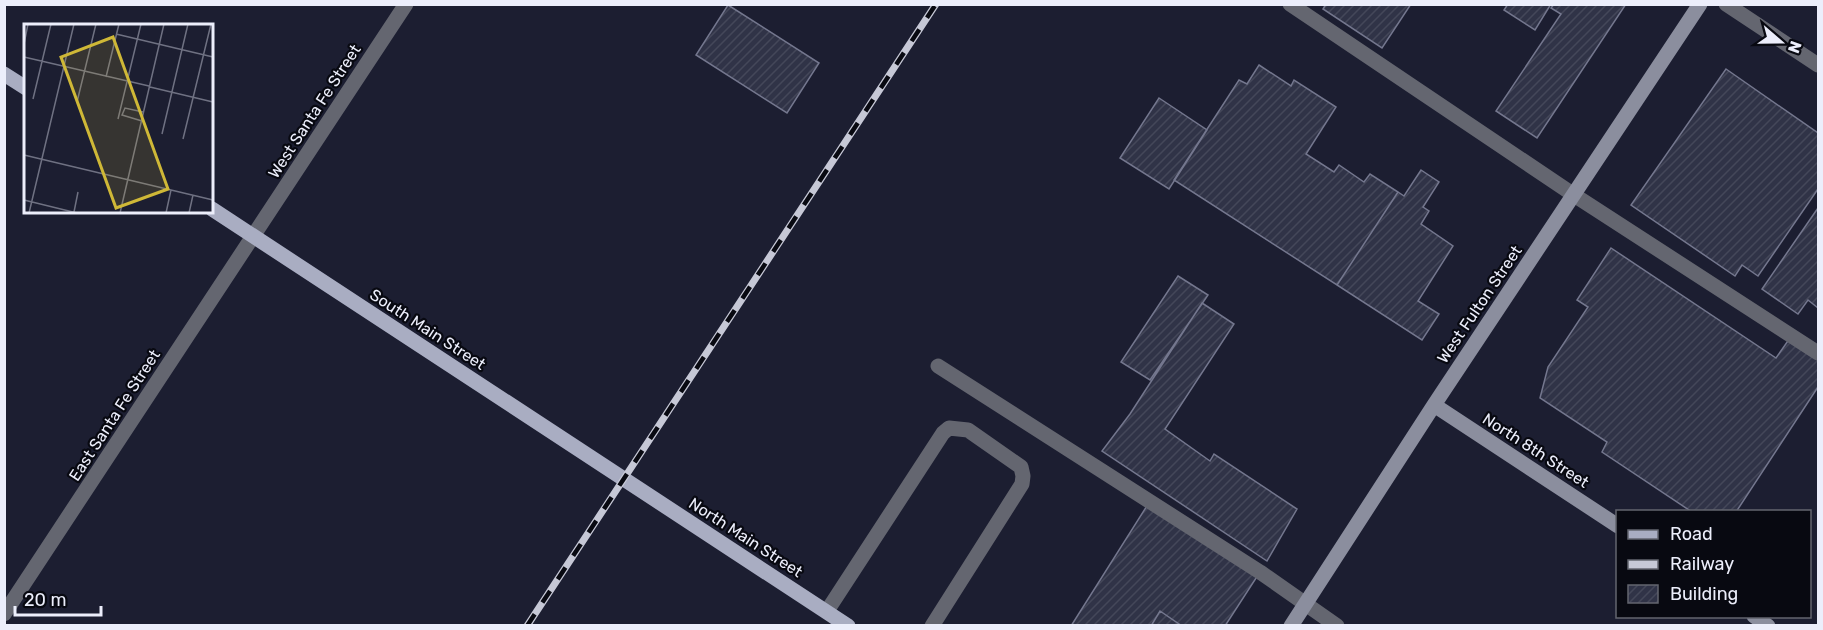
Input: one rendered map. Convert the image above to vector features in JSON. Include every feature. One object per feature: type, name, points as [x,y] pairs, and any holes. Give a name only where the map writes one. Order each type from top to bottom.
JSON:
[{"type":"main road","points":[[4,74],[24,87]]},
{"type":"main road","name":"South Main Street","points":[[213,210],[624,480]]},
{"type":"main road","name":"North Main Street","points":[[624,480],[848,626]]},
{"type":"street","name":"West Santa Fe Street","points":[[253,237],[405,4]]},
{"type":"street","points":[[1290,4],[1574,195],[1818,353]]},
{"type":"street","name":"West Fulton Street","points":[[1291,626],[1434,405],[1700,4]]},
{"type":"street","points":[[1726,4],[1818,65]]},
{"type":"street","name":"East Santa Fe Street","points":[[4,614],[253,237]]},
{"type":"street","points":[[938,366],[1260,572],[1337,626]]},
{"type":"street","name":"North 8th Street","points":[[1434,405],[1616,525]]},
{"type":"street","points":[[827,611],[943,433],[949,428],[959,428],[968,430],[1021,467],[1022,484],[932,626]]},
{"type":"building","points":[[1326,4],[1411,4],[1382,48],[1323,9]]},
{"type":"building","points":[[1508,4],[1551,4],[1535,30],[1504,10]]},
{"type":"building","points":[[1554,4],[1626,4],[1537,138],[1496,111],[1561,14],[1551,8]]},
{"type":"building","points":[[728,5],[819,63],[787,113],[696,55]]},
{"type":"building","points":[[1259,65],[1291,86],[1294,80],[1336,107],[1306,154],[1334,172],[1339,165],[1364,182],[1370,174],[1398,192],[1337,285],[1174,180],[1239,80],[1247,84]]},
{"type":"building","points":[[1726,69],[1818,133],[1818,189],[1758,276],[1742,265],[1735,276],[1631,205]]},
{"type":"building","points":[[1159,98],[1207,130],[1169,189],[1120,158]]},
{"type":"building","points":[[1421,170],[1439,182],[1423,207],[1429,211],[1421,224],[1453,246],[1418,301],[1439,314],[1422,340],[1337,285],[1398,192],[1404,196]]},
{"type":"building","points":[[1818,208],[1818,308],[1808,300],[1798,314],[1762,289]]},
{"type":"building","points":[[1611,248],[1776,358],[1792,335],[1818,353],[1818,387],[1737,510],[1689,510],[1602,452],[1607,442],[1540,398],[1548,367],[1588,307],[1577,300]]},
{"type":"building","points":[[1178,276],[1208,295],[1150,380],[1121,362]]},
{"type":"building","points":[[1202,303],[1234,324],[1165,429],[1210,461],[1214,454],[1297,509],[1267,561],[1102,451],[1130,414]]},
{"type":"building","points":[[1150,501],[1260,572],[1225,626],[1182,626],[1160,611],[1151,626],[1071,626]]},
{"type":"building","points":[[1160,611],[1182,626],[1151,626]]},
{"type":"railway","points":[[527,626],[936,4]]}]
